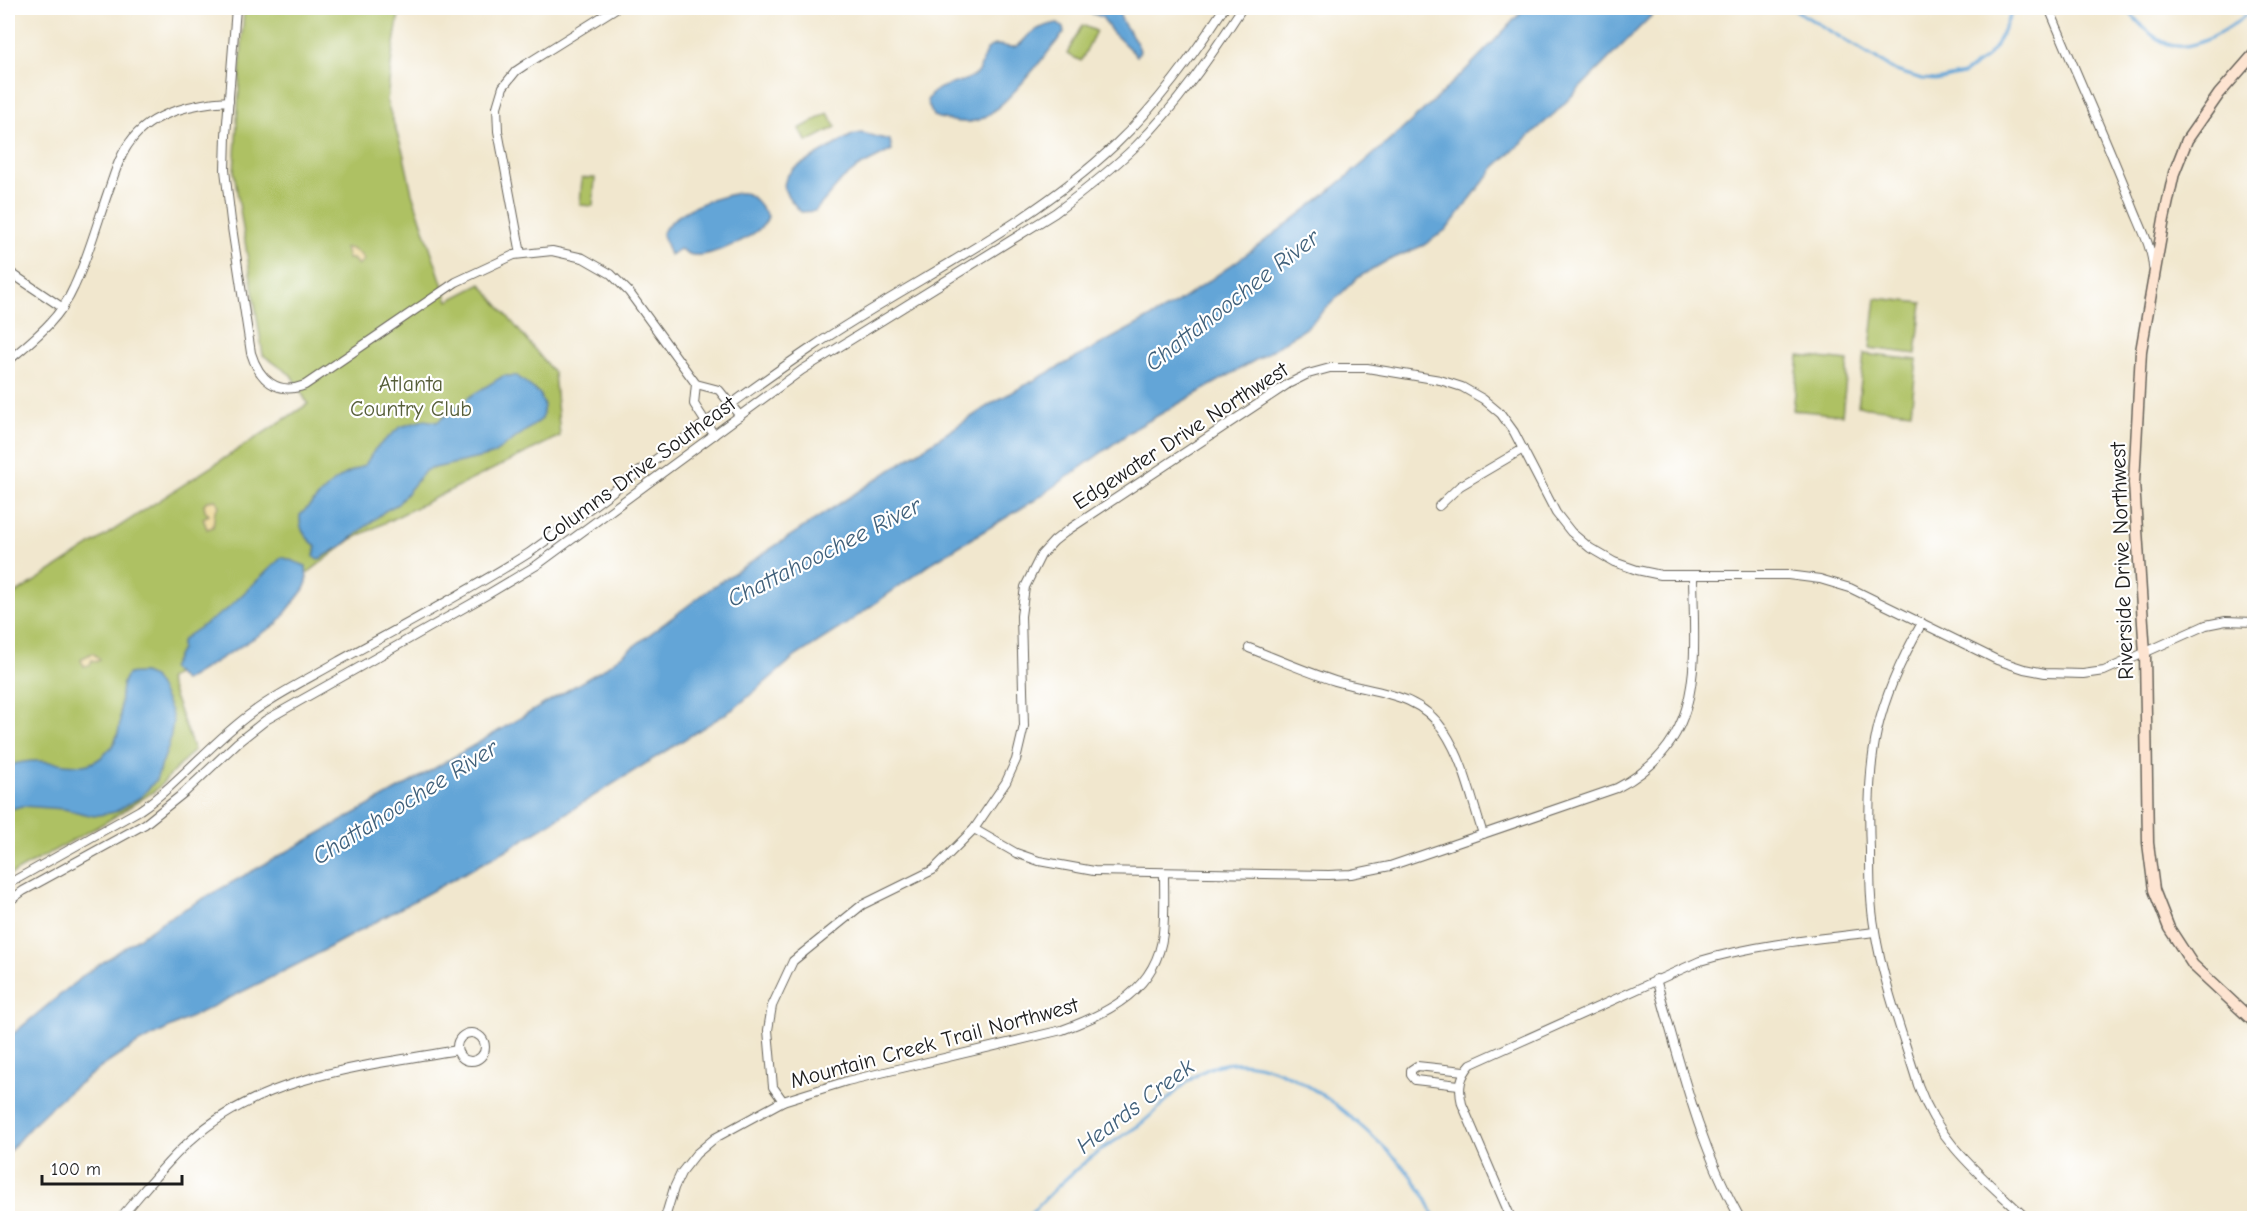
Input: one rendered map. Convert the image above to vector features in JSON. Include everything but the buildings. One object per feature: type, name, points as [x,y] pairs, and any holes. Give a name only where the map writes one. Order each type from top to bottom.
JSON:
[{"type":"street","points":[[236,8],[225,170],[251,353],[260,374],[271,385],[288,389],[305,385],[444,289],[498,261],[542,251],[563,252],[604,268],[629,292],[696,384],[719,390],[740,416]]},
{"type":"street","points":[[521,254],[498,131],[497,107],[503,87],[525,65],[616,8]]},
{"type":"street","name":"Columns Drive Southeast","points":[[8,884],[140,810],[158,798],[253,712],[299,683],[487,579],[529,553],[813,347],[988,240],[1067,186],[1114,145],[1162,95],[1200,45],[1224,8]]},
{"type":"street","name":"Columns Drive Southeast","points":[[8,902],[23,891],[145,824],[185,792],[237,743],[266,720],[511,581],[602,519],[802,370],[1038,224],[1088,188],[1136,145],[1159,120],[1206,61],[1242,8]]},
{"type":"street","points":[[2049,8],[2095,119],[2105,137],[2153,262],[2154,275]]},
{"type":"street","name":"Riverside Drive Northwest","points":[[2254,54],[2219,94],[2187,140],[2174,173],[2140,363],[2134,483],[2145,654],[2148,843],[2154,890],[2169,928],[2193,965],[2254,1022]]},
{"type":"street","points":[[8,361],[45,330],[63,308],[74,288],[113,176],[130,142],[142,129],[172,112],[211,102],[229,101]]},
{"type":"street","points":[[8,271],[63,308]]},
{"type":"street","name":"Edgewater Drive Northwest","points":[[783,1101],[773,1087],[768,1030],[772,1006],[793,961],[862,905],[933,870],[974,829],[1006,782],[1022,740],[1024,705],[1021,616],[1025,587],[1041,555],[1068,530],[1288,384],[1308,374],[1330,368],[1367,368],[1440,380],[1462,387],[1483,399],[1501,414],[1514,432],[1556,513],[1571,532],[1590,548],[1614,562],[1637,570],[1661,575],[1788,575],[1820,579],[1850,588],[1997,660],[2045,673],[2104,672],[2206,626],[2226,621],[2254,622]]},
{"type":"street","points":[[696,384],[694,404],[714,435]]},
{"type":"street","points":[[1438,506],[1460,486],[1523,449]]},
{"type":"street","points":[[974,829],[1016,853],[1058,866],[1094,872],[1351,874],[1390,866],[1617,788],[1642,773],[1662,753],[1682,723],[1692,691],[1694,671],[1693,575]]},
{"type":"street","points":[[1922,623],[1902,657],[1889,688],[1878,720],[1872,753],[1868,797],[1875,932],[1925,1106],[1945,1138],[2026,1218]]},
{"type":"street","points":[[1249,648],[1333,680],[1397,695],[1427,712],[1443,729],[1453,747],[1483,834]]},
{"type":"street","name":"Mountain Creek Trail Northwest","points":[[665,1218],[681,1173],[696,1154],[715,1138],[783,1101],[847,1081],[1062,1030],[1108,1010],[1145,981],[1156,961],[1163,932],[1164,873]]},
{"type":"street","points":[[1511,1218],[1462,1104],[1459,1085],[1464,1071],[1479,1059],[1700,961],[1741,949],[1875,932]]},
{"type":"street","points":[[1656,980],[1704,1144],[1722,1186],[1740,1218]]},
{"type":"street","points":[[120,1218],[192,1139],[241,1106],[293,1083],[321,1075],[457,1050]]},
{"type":"street","points":[[1459,1085],[1415,1080],[1411,1076],[1411,1070],[1417,1066],[1464,1071]]},
{"type":"green space","name":"Atlanta Country Club","points":[[244,8],[400,8],[387,102],[403,152],[412,193],[448,301],[481,284],[554,373],[560,436],[352,539],[168,680],[194,750],[156,790],[106,822],[8,876],[8,603],[15,594],[308,404],[291,375],[263,355],[234,172]]},
{"type":"green space","points":[[1082,25],[1096,31],[1081,61],[1067,54]]},
{"type":"green space","points":[[828,113],[836,127],[807,142],[799,129]]},
{"type":"green space","points":[[582,178],[595,178],[593,206],[580,205]]},
{"type":"green space","points":[[1876,298],[1922,303],[1916,354],[1870,348]]},
{"type":"green space","points":[[1864,354],[1917,360],[1911,412],[1858,406]]},
{"type":"green space","points":[[1799,356],[1848,361],[1842,415],[1793,410]]},
{"type":"sand","points":[[345,248],[356,251],[364,260],[358,265],[353,259],[348,259]]},
{"type":"sand","points":[[216,500],[219,506],[215,511],[213,527],[207,529],[203,518],[209,515],[204,504],[207,501]]},
{"type":"sand","points":[[93,653],[100,660],[95,662],[92,660],[90,665],[84,666],[82,658]]},
{"type":"water","points":[[1082,8],[1119,8],[1122,20],[1138,45],[1140,51],[1137,56],[1112,32],[1102,17]]},
{"type":"water","name":"Chattahoochee River","points":[[1525,8],[1659,8],[1555,113],[1495,167],[1447,229],[1424,245],[1385,262],[1357,278],[1307,327],[1266,354],[1136,428],[1035,500],[933,562],[845,625],[796,656],[735,708],[510,848],[308,959],[120,1054],[52,1106],[8,1153],[8,1038],[84,975],[165,920],[418,778],[602,670],[714,586],[994,402],[1175,304],[1315,203],[1403,129],[1486,50]]},
{"type":"water","points":[[1057,23],[1063,28],[1064,33],[1015,91],[993,111],[971,122],[951,121],[933,116],[927,101],[931,95],[942,87],[975,75],[990,47],[996,45],[1016,47],[1034,31]]},
{"type":"water","points":[[862,133],[890,140],[892,150],[857,168],[842,180],[815,211],[801,212],[785,192],[785,181],[788,175],[793,169],[852,135]]},
{"type":"water","points":[[737,193],[751,196],[768,216],[758,230],[712,253],[691,255],[680,249],[670,255],[662,233],[676,217],[695,206]]},
{"type":"water","points":[[503,376],[517,376],[540,394],[544,405],[542,419],[492,455],[426,470],[398,504],[385,511],[342,546],[318,560],[314,557],[316,546],[304,533],[300,515],[331,484],[365,465],[375,449],[400,427],[424,420],[437,422],[472,395]]},
{"type":"water","points":[[282,557],[306,566],[307,582],[277,624],[184,681],[171,668],[181,649],[181,642],[226,610]]},
{"type":"water","points":[[143,673],[153,677],[160,688],[171,711],[173,722],[169,745],[156,780],[141,797],[115,812],[94,816],[64,809],[22,806],[8,810],[8,766],[39,761],[84,765],[98,760],[112,746],[118,733],[121,691],[125,678],[129,674]]},
{"type":"waterway","points":[[1792,8],[1896,71],[1922,79],[1936,80],[1963,74],[1986,58],[1995,47],[2014,8]]},
{"type":"waterway","points":[[2126,8],[2156,38],[2178,46],[2202,42],[2237,22],[2254,8]]},
{"type":"waterway","name":"Heards Creek","points":[[1027,1218],[1075,1171],[1104,1148],[1138,1126],[1191,1079],[1219,1065],[1240,1063],[1261,1066],[1282,1073],[1303,1083],[1340,1108],[1378,1141],[1412,1177],[1429,1204],[1434,1218]]}]
